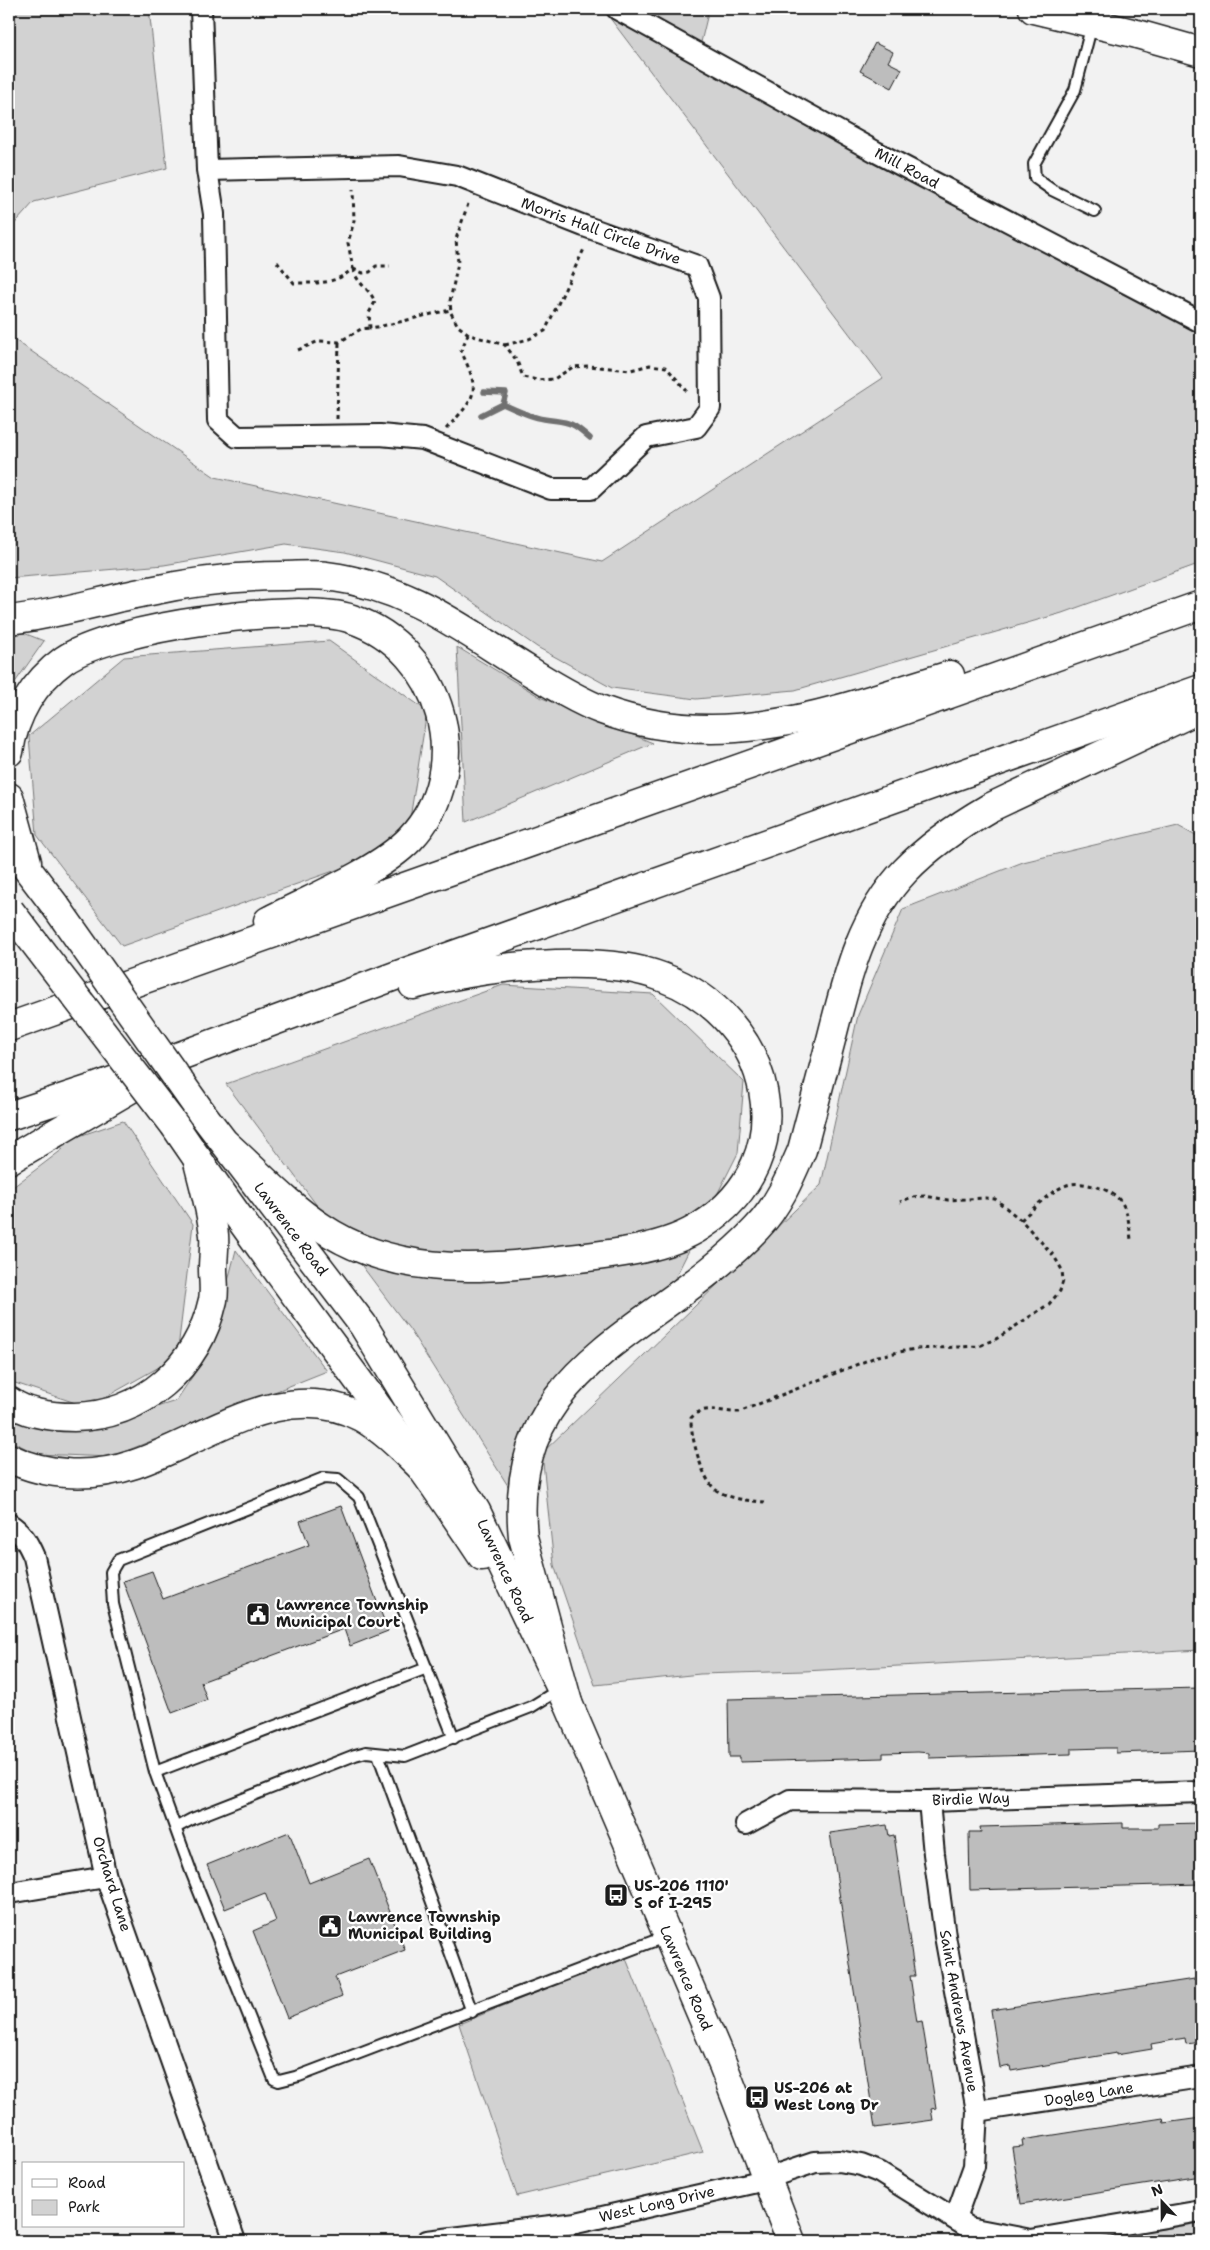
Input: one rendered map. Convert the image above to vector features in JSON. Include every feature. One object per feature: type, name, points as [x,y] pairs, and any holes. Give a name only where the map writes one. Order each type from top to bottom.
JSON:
[{"type":"main road","points":[[1033,9],[1201,52]]},
{"type":"main road","points":[[9,620],[46,616],[146,592],[214,580],[325,575],[360,582],[402,596],[442,614],[529,671],[602,710],[646,722],[690,728],[735,729],[774,726],[818,716],[1003,659],[1201,603]]},
{"type":"main road","points":[[9,1027],[1201,603]]},
{"type":"main road","points":[[9,752],[18,717],[30,696],[44,677],[64,660],[84,648],[109,639],[177,626],[244,616],[326,613],[352,618],[374,627],[393,640],[412,658],[426,676],[444,722],[446,748],[444,772],[436,796],[426,817],[416,831],[391,855],[377,865],[177,968]]},
{"type":"main road","points":[[9,1116],[91,1089],[264,1024],[1201,689]]},
{"type":"main road","points":[[564,1696],[523,1537],[520,1509],[522,1481],[528,1454],[537,1430],[549,1408],[568,1383],[591,1362],[737,1249],[758,1227],[775,1205],[790,1179],[802,1150],[852,960],[867,926],[884,898],[904,872],[957,826],[989,808],[1201,708]]},
{"type":"main road","points":[[9,797],[31,873]]},
{"type":"main road","name":"Lawrence Road","points":[[9,845],[57,908],[201,1112],[368,1333],[476,1510],[564,1696],[668,1936],[791,2241]]},
{"type":"main road","name":"Lawrence Road","points":[[10,910],[175,1126],[313,1322],[422,1468],[535,1636]]},
{"type":"main road","points":[[226,1144],[307,1217],[344,1241],[377,1255],[400,1262],[452,1267],[537,1263],[588,1257],[655,1245],[683,1236],[714,1218],[729,1203],[750,1174],[762,1140],[765,1112],[762,1084],[754,1057],[739,1032],[726,1016],[705,999],[681,985],[646,972],[587,966],[500,969],[434,979],[264,1024]]},
{"type":"main road","points":[[9,1008],[25,1003],[93,997]]},
{"type":"main road","points":[[9,1160],[192,1051]]},
{"type":"main road","points":[[9,1401],[17,1407],[35,1413],[62,1417],[90,1416],[132,1405],[157,1390],[179,1369],[200,1338],[214,1297],[214,1237],[197,1158]]},
{"type":"main road","points":[[9,1458],[21,1464],[50,1472],[80,1474],[106,1472],[135,1464],[263,1409],[287,1404],[311,1403],[334,1407],[360,1416],[381,1430],[422,1468]]},
{"type":"street","name":"Morris Hall Circle Drive","points":[[201,9],[207,170],[214,214],[218,420],[237,437],[380,435],[423,439],[551,489],[591,489],[646,437],[696,427],[710,408],[709,298],[697,266],[584,226],[457,176],[399,166],[207,170]]},
{"type":"street","name":"Mill Road","points":[[616,9],[876,152],[1201,322]]},
{"type":"street","name":"Orchard Lane","points":[[9,1524],[17,1529],[28,1542],[34,1557],[106,1877],[235,2241]]},
{"type":"street","name":"Birdie Way","points":[[746,1824],[790,1800],[929,1800],[1201,1792]]},
{"type":"street","name":"Saint Andrews Avenue","points":[[929,1800],[945,1936],[977,2111],[974,2166],[955,2219]]},
{"type":"street","points":[[9,1893],[106,1877]]},
{"type":"street","name":"Dogleg Lane","points":[[977,2111],[1201,2077]]},
{"type":"street","name":"West Long Drive","points":[[427,2241],[576,2223],[767,2178],[815,2162],[839,2161],[861,2165],[879,2172],[969,2228],[1031,2240],[1201,2211]]},
{"type":"lane","points":[[1093,23],[1075,90],[1034,164],[1035,178],[1052,190],[1095,211]]},
{"type":"lane","points":[[454,1738],[359,1497],[338,1479],[324,1478],[118,1560],[111,1572],[113,1604],[155,1772],[177,1827],[199,1891],[274,2078],[279,2081],[299,2076],[472,2012],[668,1936]]},
{"type":"lane","points":[[155,1772],[427,1668]]},
{"type":"lane","points":[[177,1827],[192,1819],[355,1755],[366,1752],[405,1756],[564,1696]]},
{"type":"lane","points":[[378,1754],[472,2012]]},
{"type":"path","points":[[353,189],[354,221],[348,243],[356,280],[372,294],[375,302],[370,313],[370,328]]},
{"type":"path","points":[[468,204],[456,239],[458,263],[450,301],[450,310],[458,326],[468,334],[505,344],[529,339],[545,331],[585,247]]},
{"type":"path","points":[[277,262],[294,283],[334,282],[344,277],[353,268]]},
{"type":"path","points":[[353,268],[363,273],[370,272],[376,266],[390,266]]},
{"type":"path","points":[[298,350],[319,341],[339,342],[361,329],[394,325],[419,316],[450,310]]},
{"type":"path","points":[[444,431],[467,407],[475,389],[470,370],[461,351],[468,334]]},
{"type":"path","points":[[337,419],[339,342]]},
{"type":"path","points":[[505,344],[517,361],[524,377],[537,380],[554,379],[574,367],[588,366],[631,370],[650,365],[666,367],[688,391]]},
{"type":"path","points":[[1021,1220],[1053,1193],[1067,1185],[1083,1183],[1102,1188],[1121,1200],[1126,1210],[1130,1240]]},
{"type":"path","points":[[765,1502],[747,1500],[715,1490],[708,1481],[695,1445],[690,1418],[697,1411],[709,1408],[739,1412],[878,1356],[915,1349],[979,1346],[996,1339],[1049,1304],[1060,1291],[1063,1281],[1062,1270],[1054,1256],[1021,1220],[995,1199],[948,1200],[925,1196],[912,1197],[900,1202]]},
{"type":"green space","points":[[9,9],[149,9],[167,168],[34,202],[9,230]]},
{"type":"green space","points":[[603,9],[709,9],[697,59],[1201,330],[1201,563],[1062,613],[795,690],[696,699],[612,688],[537,647],[435,576],[345,552],[286,544],[164,565],[9,578],[9,336],[215,477],[602,562],[883,378]]},
{"type":"green space","points":[[9,630],[16,630],[44,641],[9,691]]},
{"type":"green space","points":[[329,641],[427,711],[409,825],[390,851],[122,946],[37,835],[29,736],[124,657]]},
{"type":"green space","points":[[457,647],[542,698],[653,743],[466,822]]},
{"type":"green space","points":[[1178,825],[1201,838],[1201,1650],[804,1671],[700,1674],[595,1685],[554,1565],[542,1453],[821,1185],[858,1015],[903,909],[1023,862]]},
{"type":"green space","points":[[503,985],[653,994],[744,1082],[738,1153],[670,1288],[544,1394],[510,1489],[410,1330],[226,1084]]},
{"type":"green space","points":[[123,1121],[193,1224],[177,1357],[88,1407],[9,1381],[9,1190],[63,1149],[56,1144]]},
{"type":"green space","points":[[236,1250],[327,1371],[111,1457],[37,1454],[9,1440],[9,1419],[79,1431],[176,1401],[210,1350]]},
{"type":"green space","points":[[625,1956],[703,2152],[517,2196],[459,2024]]},
{"type":"green space","points":[[1201,2223],[1201,2241],[1085,2241]]},
{"type":"building","points":[[875,43],[893,52],[888,62],[902,69],[892,88],[860,71]]},
{"type":"building","name":"Lawrence Township Municipal Court","points":[[341,1506],[388,1631],[350,1646],[344,1629],[201,1682],[207,1700],[172,1713],[123,1581],[152,1571],[163,1599],[309,1545],[300,1521]]},
{"type":"building","points":[[1201,1688],[1201,1750],[1116,1753],[1116,1748],[1071,1749],[1071,1754],[929,1758],[929,1753],[918,1752],[883,1753],[883,1758],[740,1762],[740,1757],[729,1757],[728,1699]]},
{"type":"building","points":[[1123,1823],[1123,1828],[1158,1828],[1158,1824],[1201,1823],[1201,1884],[970,1890],[969,1832],[981,1832],[980,1827]]},
{"type":"building","points":[[887,1825],[889,1836],[894,1835],[915,1976],[910,1976],[917,2022],[922,2021],[936,2108],[931,2109],[933,2120],[875,2128],[830,1833]]},
{"type":"building","name":"Lawrence Township Municipal Building","points":[[289,1832],[309,1883],[369,1859],[405,1950],[335,1977],[342,1996],[287,2018],[253,1931],[276,1921],[265,1893],[225,1909],[207,1865]]},
{"type":"building","points":[[1201,1978],[1201,2042],[1186,2044],[1185,2038],[1151,2044],[1152,2049],[1116,2055],[1116,2053],[1011,2071],[1010,2066],[1000,2068],[991,2010]]},
{"type":"building","points":[[1163,2118],[1164,2123],[1201,2118],[1201,2176],[1021,2204],[1012,2147],[1023,2146],[1022,2140]]},
{"type":"waterway","points":[[484,392],[506,393],[503,404]]},
{"type":"waterway","points":[[481,415],[503,404],[534,417],[569,423],[590,438]]},
{"type":"place","name":"Lawrence Township Municipal Court","points":[[258,1614]]},
{"type":"place","name":"US-206 1110' S of I-295","points":[[616,1895]]},
{"type":"place","name":"Lawrence Township Municipal Building","points":[[330,1926]]},
{"type":"place","name":"US-206 at West Long Dr","points":[[757,2097]]}]
